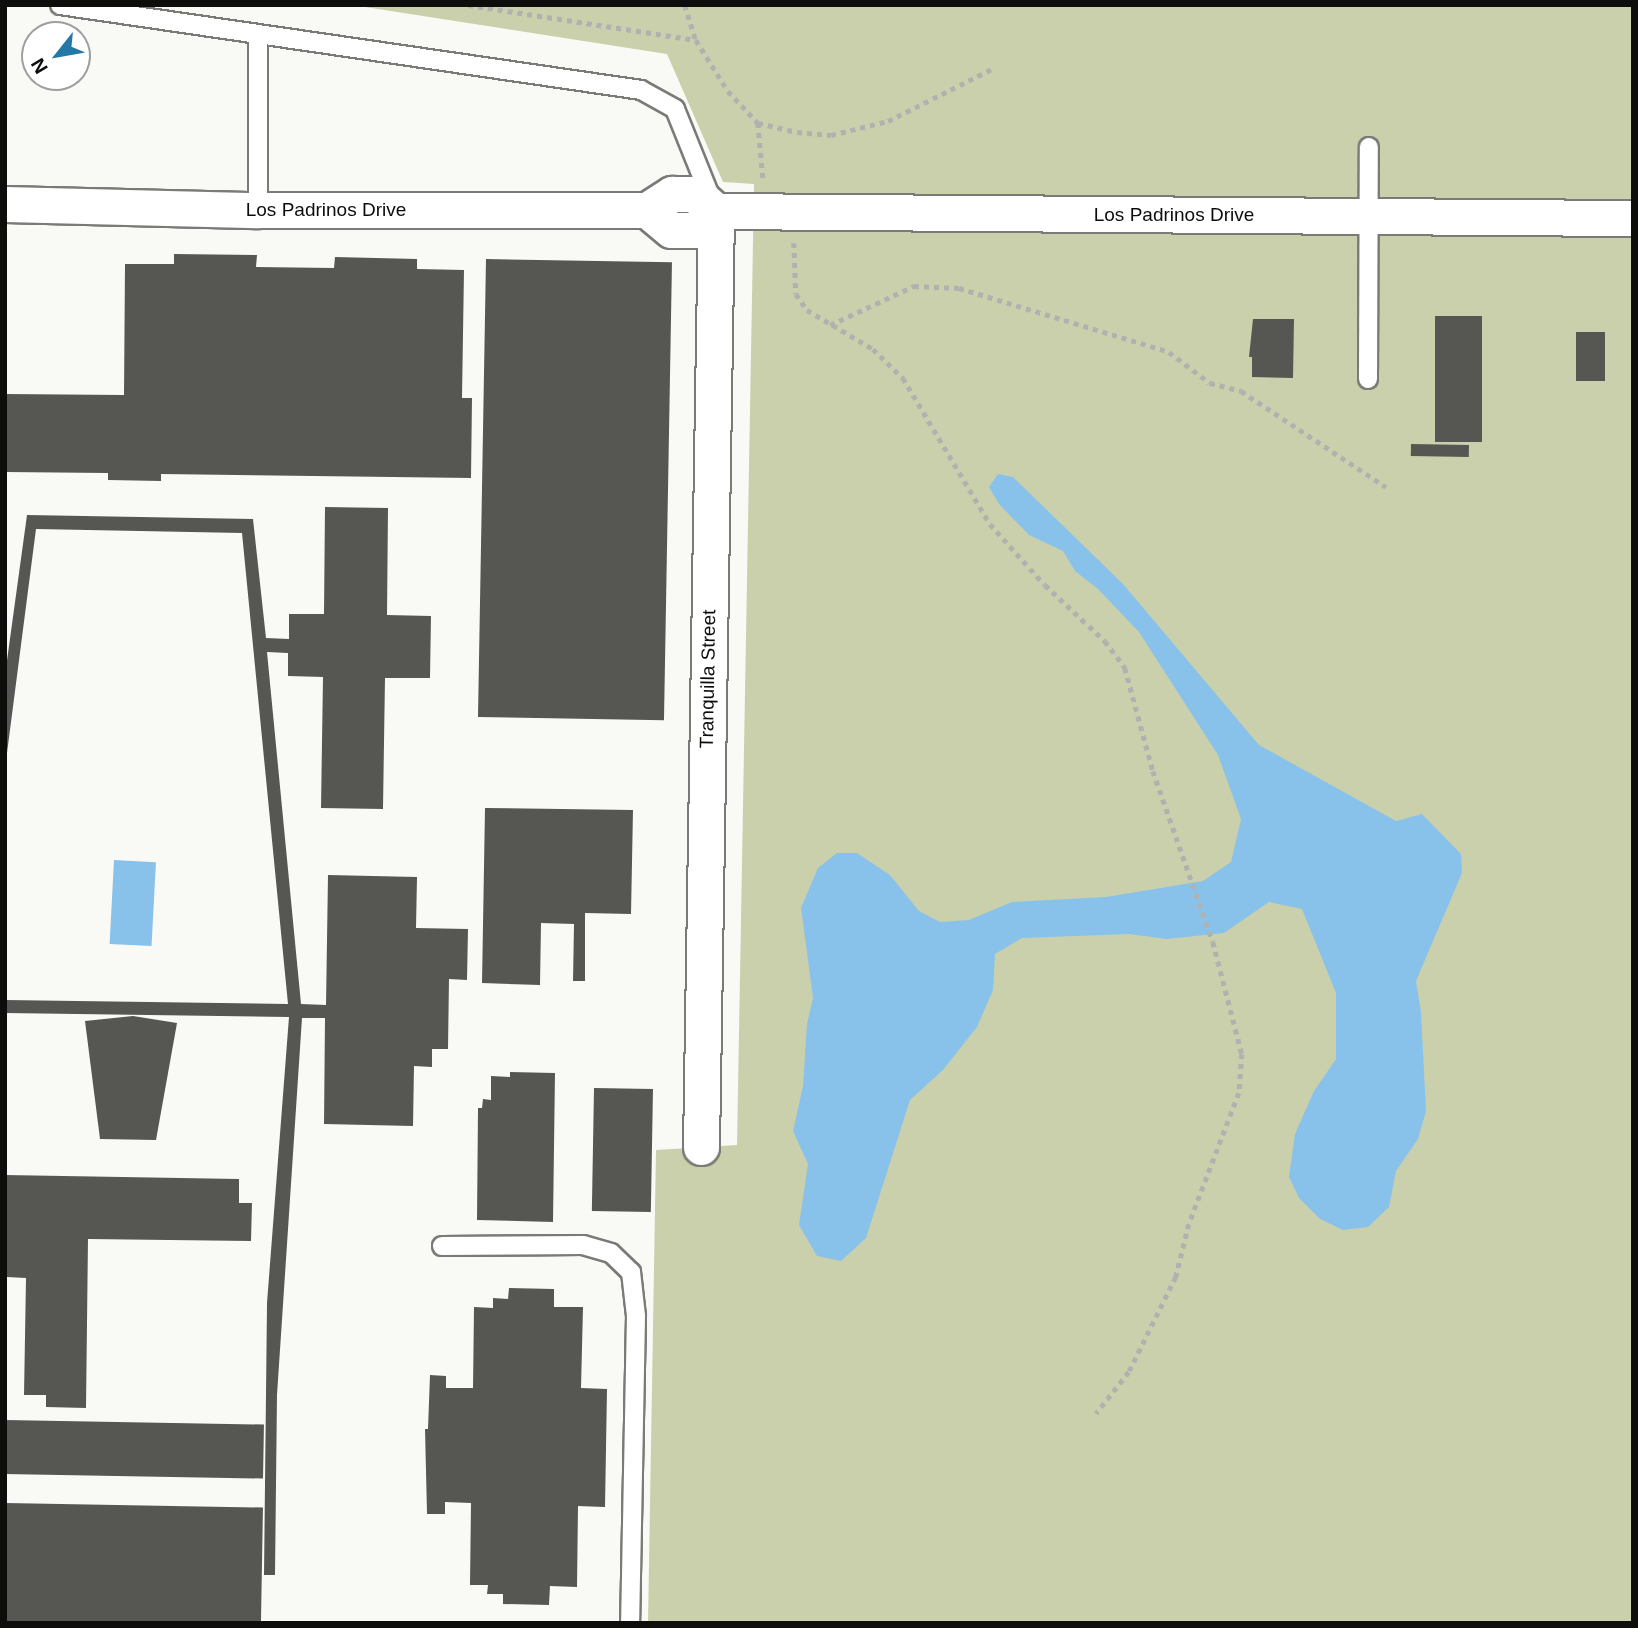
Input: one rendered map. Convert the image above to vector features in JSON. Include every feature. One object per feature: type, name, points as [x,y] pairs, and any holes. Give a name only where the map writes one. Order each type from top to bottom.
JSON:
[{"type":"street","name":"Los Padrinos Drive","points":[[5,204],[258,210],[648,211],[672,194],[697,194],[716,211],[1633,218]]},
{"type":"street","name":"Tranquilla Street","points":[[701,1147],[716,211]]},
{"type":"lane","points":[[60,5],[641,90],[675,109],[716,211]]},
{"type":"lane","points":[[258,36],[258,210]]},
{"type":"lane","points":[[1368,147],[1368,379]]},
{"type":"lane","points":[[442,1245],[583,1245],[611,1253],[631,1272],[636,1316],[630,1623]]},
{"type":"path","points":[[468,5],[696,40]]},
{"type":"path","points":[[685,5],[696,40],[728,92],[758,123],[797,132],[831,135],[888,121],[992,69]]},
{"type":"path","points":[[758,123],[764,182],[794,243],[796,295],[807,310],[873,349],[903,378],[990,524],[1045,585],[1105,641],[1125,668],[1153,771],[1213,942],[1242,1054],[1238,1093],[1189,1224],[1176,1278],[1129,1372],[1096,1414]]},
{"type":"path","points":[[829,325],[914,286],[959,288],[1168,352],[1210,383],[1241,391],[1386,487]]},
{"type":"green space","points":[[352,5],[1633,5],[1633,1623],[648,1623],[656,1150],[737,1145],[754,184],[723,182],[667,54]]},
{"type":"water","points":[[998,474],[1013,477],[1123,584],[1259,745],[1396,821],[1422,814],[1461,854],[1462,873],[1416,981],[1421,1012],[1426,1111],[1418,1139],[1396,1171],[1389,1207],[1368,1227],[1343,1230],[1320,1219],[1299,1198],[1289,1177],[1295,1134],[1314,1091],[1336,1059],[1336,993],[1302,909],[1269,902],[1224,933],[1167,939],[1129,934],[1022,938],[995,954],[993,990],[977,1027],[943,1070],[910,1100],[866,1238],[841,1261],[817,1256],[799,1225],[808,1164],[793,1131],[803,1086],[807,1024],[813,998],[801,908],[818,868],[837,853],[857,853],[890,875],[919,911],[940,922],[969,920],[1012,902],[1106,897],[1203,881],[1231,862],[1241,819],[1218,755],[1139,632],[1098,589],[1075,571],[1063,551],[1029,535],[999,504],[989,487]]},
{"type":"water","points":[[114,860],[156,862],[152,946],[110,944]]},
{"type":"building","points":[[174,254],[257,255],[256,267],[334,268],[335,257],[417,259],[417,269],[464,270],[462,398],[472,398],[471,478],[161,474],[161,481],[108,480],[108,473],[5,472],[5,394],[124,395],[125,264],[174,264]]},
{"type":"building","points":[[486,259],[672,262],[664,720],[478,717]]},
{"type":"building","points":[[1435,316],[1482,316],[1482,442],[1435,442]]},
{"type":"building","points":[[1253,319],[1294,319],[1293,378],[1252,377],[1252,357],[1249,357]]},
{"type":"building","points":[[1576,332],[1605,332],[1605,381],[1576,381]]},
{"type":"building","points":[[1411,444],[1469,445],[1469,457],[1411,456]]},
{"type":"building","points":[[325,507],[388,508],[387,615],[431,616],[430,678],[385,678],[383,809],[321,808],[323,677],[288,676],[288,653],[267,652],[301,1004],[326,1005],[328,875],[417,877],[416,928],[468,929],[467,980],[449,979],[448,1049],[432,1049],[432,1067],[414,1066],[413,1126],[324,1124],[325,1018],[302,1018],[277,1395],[275,1575],[264,1575],[267,1303],[289,1017],[5,1013],[5,1000],[288,1004],[242,533],[36,529],[7,753],[5,675],[27,515],[253,519],[266,638],[289,639],[289,614],[324,614]]},
{"type":"building","points":[[485,808],[633,810],[631,914],[585,913],[585,981],[573,981],[574,924],[541,923],[540,985],[482,983]]},
{"type":"building","points":[[133,1016],[177,1023],[156,1140],[100,1139],[85,1021]]},
{"type":"building","points":[[510,1072],[555,1073],[553,1222],[477,1220],[478,1108],[482,1108],[483,1099],[491,1100],[491,1076],[510,1077]]},
{"type":"building","points":[[594,1088],[653,1089],[651,1212],[592,1211]]},
{"type":"building","points":[[5,1175],[239,1179],[239,1203],[252,1203],[251,1241],[88,1239],[86,1408],[46,1407],[46,1395],[24,1395],[26,1278],[7,1277]]},
{"type":"building","points":[[509,1288],[554,1289],[554,1307],[583,1307],[581,1388],[607,1389],[605,1507],[578,1506],[577,1587],[550,1586],[549,1605],[503,1604],[503,1594],[487,1594],[488,1585],[470,1585],[471,1503],[445,1502],[445,1514],[427,1514],[425,1429],[428,1429],[430,1375],[446,1376],[446,1388],[473,1388],[474,1307],[493,1308],[493,1298],[508,1299]]},
{"type":"building","points":[[5,1420],[264,1425],[263,1479],[5,1474]]},
{"type":"building","points":[[5,1503],[263,1508],[261,1623],[5,1623]]}]
